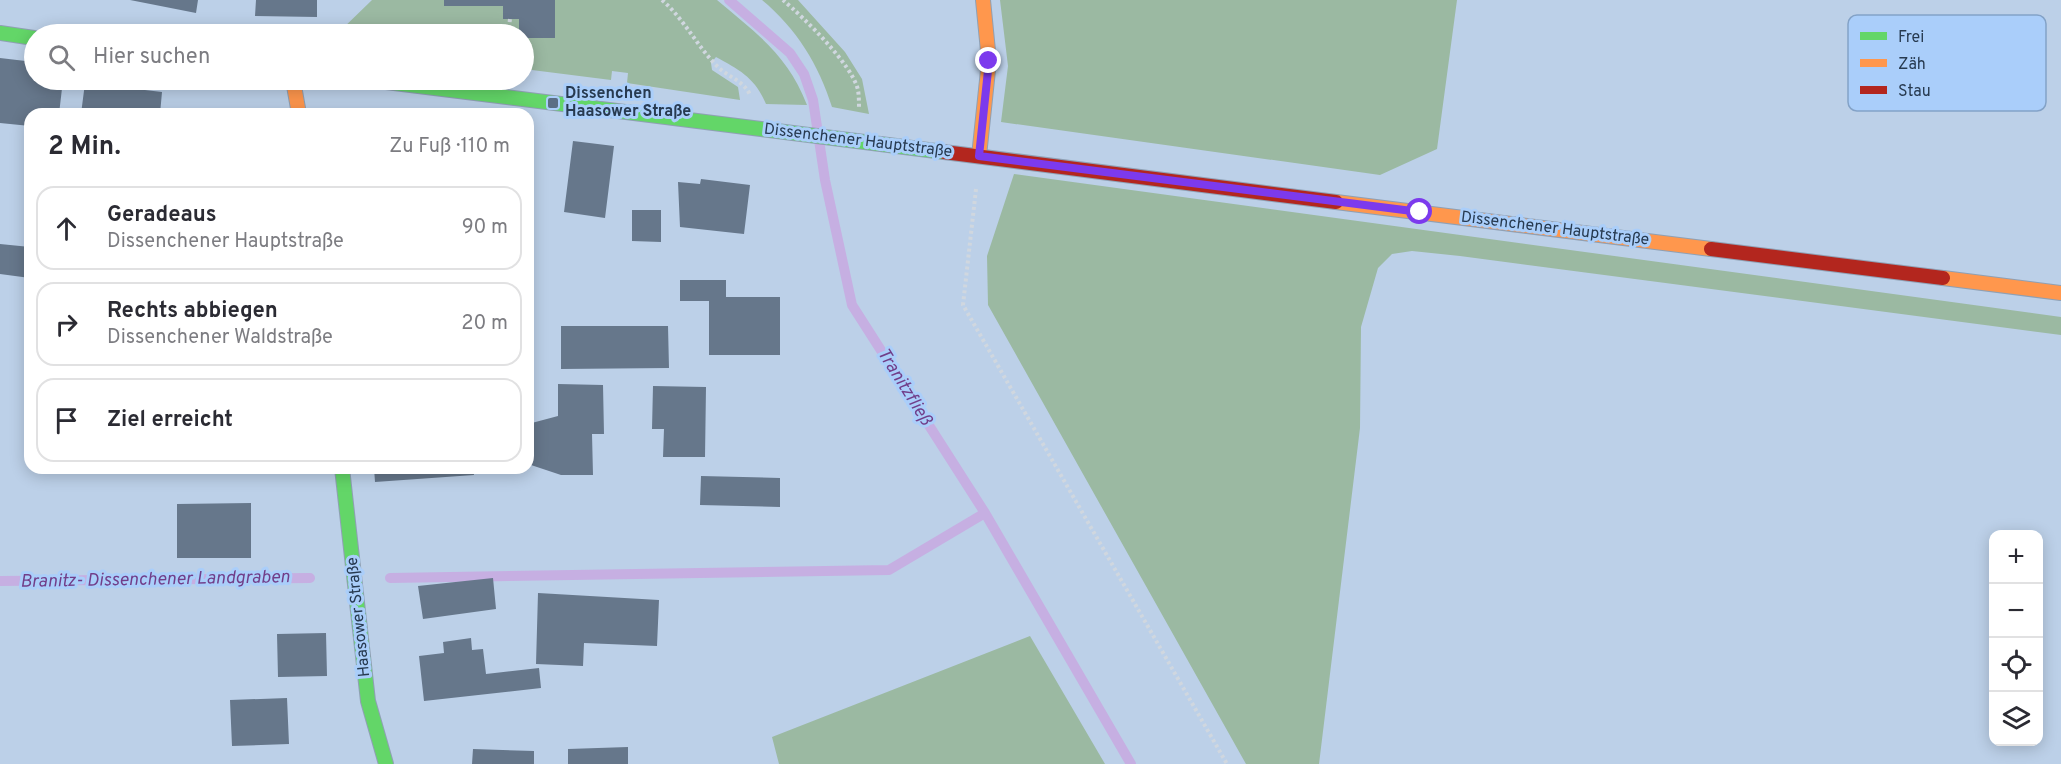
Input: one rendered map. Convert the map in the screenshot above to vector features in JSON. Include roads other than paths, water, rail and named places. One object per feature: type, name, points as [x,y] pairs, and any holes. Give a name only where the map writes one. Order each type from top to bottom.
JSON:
[{"type":"street","points":[[979,156],[989,61],[983,0]]},
{"type":"street","points":[[0,33],[24,37]]},
{"type":"street","points":[[295,90],[298,108]]},
{"type":"street","name":"Dissenchener Hauptstraße","points":[[449,90],[2061,293]]},
{"type":"street","name":"Haasower Straße","points":[[343,474],[368,701],[386,764]]},
{"type":"waterway","name":"Tranitzfließ","points":[[729,0],[790,53],[804,74],[813,100],[825,180],[852,305],[985,513],[1131,764]]},
{"type":"waterway","points":[[390,578],[889,570],[985,513]]},
{"type":"waterway","name":"Branitz- Dissenchener Landgraben","points":[[0,581],[310,578]]},
{"type":"place","name":"Dissenchen Haasower Straße","points":[[553,103]]}]
